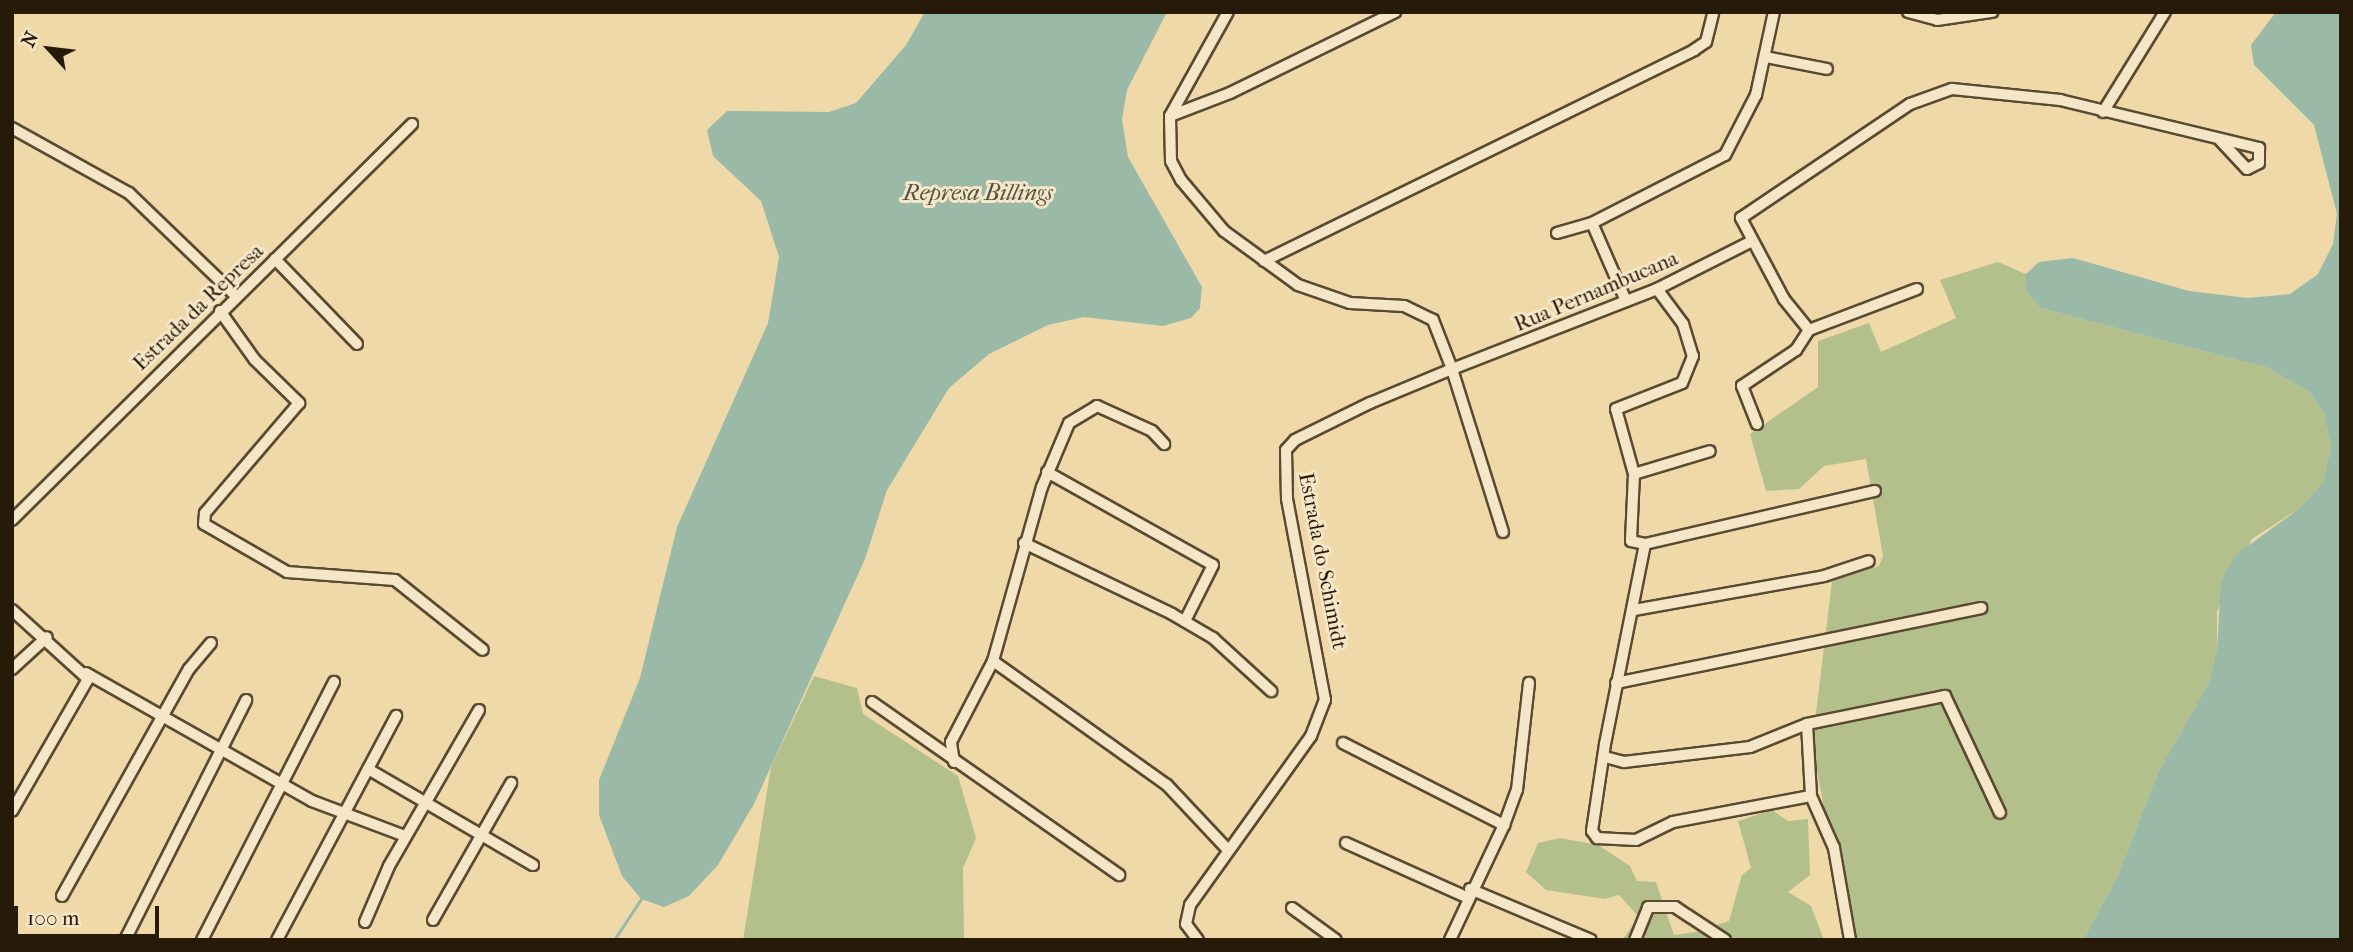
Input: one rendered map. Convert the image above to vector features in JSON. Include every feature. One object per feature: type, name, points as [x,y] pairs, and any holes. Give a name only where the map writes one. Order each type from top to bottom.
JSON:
[{"type":"street","points":[[1228,12],[1170,116],[1171,161],[1181,180],[1224,232],[1264,261],[1329,299],[1418,309],[1442,332],[1503,532]]},
{"type":"street","points":[[1170,116],[1230,93],[1395,12]]},
{"type":"street","points":[[1557,233],[1592,223],[1725,155],[1756,95],[1774,12]]},
{"type":"street","points":[[1908,12],[1937,20],[1992,12]]},
{"type":"street","points":[[2103,112],[2165,12]]},
{"type":"street","points":[[1264,261],[1694,50],[1706,42],[1713,13]]},
{"type":"street","points":[[1766,57],[1827,69]]},
{"type":"street","points":[[1809,330],[1740,224],[1749,207],[1933,94],[1976,89],[2103,112],[2220,139]]},
{"type":"street","name":"Estrada da Represa","points":[[12,520],[220,310],[411,124]]},
{"type":"street","points":[[12,128],[130,193],[236,296]]},
{"type":"street","points":[[1592,223],[1626,301]]},
{"type":"street","name":"Rua Pernambucana","points":[[1452,369],[1657,289],[1752,241]]},
{"type":"street","points":[[275,259],[357,344]]},
{"type":"street","points":[[1657,289],[1683,324],[1693,356],[1682,383],[1616,409],[1634,474],[1632,541],[1645,544],[1875,491]]},
{"type":"street","points":[[1757,424],[1742,386],[1796,350],[1809,330],[1917,289]]},
{"type":"street","points":[[220,310],[255,360],[299,403],[205,513],[204,524],[287,572],[395,580],[483,650]]},
{"type":"street","name":"Estrada do Schimidt","points":[[1198,940],[1186,912],[1311,736],[1325,699],[1287,499],[1288,446],[1452,369]]},
{"type":"street","points":[[954,762],[951,742],[993,661],[1015,597],[1024,543],[1047,472],[1069,423],[1085,408],[1097,406],[1152,431],[1164,444]]},
{"type":"street","points":[[1634,474],[1710,451]]},
{"type":"street","points":[[1047,472],[1213,565],[1185,621]]},
{"type":"street","points":[[1024,543],[1185,621],[1271,691]]},
{"type":"street","points":[[1645,544],[1616,684],[1592,831],[1597,838],[1636,840],[1673,822],[1811,796]]},
{"type":"street","points":[[1633,610],[1824,576],[1869,561]]},
{"type":"street","points":[[1616,684],[1981,608]]},
{"type":"street","points":[[12,610],[86,673],[161,718],[343,816],[405,836]]},
{"type":"street","points":[[12,669],[47,638]]},
{"type":"street","points":[[62,895],[161,718],[211,643]]},
{"type":"street","points":[[993,661],[1167,785],[1228,850]]},
{"type":"street","points":[[12,811],[86,687],[86,673]]},
{"type":"street","points":[[202,940],[334,682]]},
{"type":"street","points":[[1450,940],[1468,893],[1504,825],[1517,790],[1529,683]]},
{"type":"street","points":[[1605,757],[1624,762],[1750,747],[1807,724],[1945,696],[2000,813]]},
{"type":"street","points":[[125,940],[246,700]]},
{"type":"street","points":[[872,702],[954,762],[1119,875]]},
{"type":"street","points":[[365,922],[405,836],[479,710]]},
{"type":"street","points":[[277,940],[396,716]]},
{"type":"street","points":[[1807,724],[1811,796],[1834,848],[1850,940]]},
{"type":"street","points":[[1343,743],[1504,825]]},
{"type":"street","points":[[368,769],[533,865]]},
{"type":"street","points":[[433,920],[511,783]]},
{"type":"street","points":[[1346,843],[1591,940]]},
{"type":"street","points":[[1635,940],[1648,907],[1675,907],[1725,940]]},
{"type":"street","points":[[1292,908],[1336,940]]},
{"type":"green space","points":[[1998,262],[2026,274],[2026,291],[2040,308],[2268,368],[2309,392],[2323,412],[2331,446],[2323,482],[2300,508],[2252,539],[2217,611],[2217,650],[2208,684],[2158,772],[2118,875],[2083,940],[1850,940],[1812,746],[1832,581],[1879,566],[1883,556],[1866,459],[1824,466],[1799,489],[1766,491],[1750,434],[1818,387],[1818,341],[1869,323],[1881,352],[1956,318],[1940,280]]},
{"type":"green space","points":[[814,676],[857,688],[863,714],[958,776],[976,838],[963,868],[964,940],[743,940],[771,767]]},
{"type":"green space","points":[[1772,810],[1788,821],[1808,819],[1810,875],[1788,892],[1811,906],[1824,940],[1622,940],[1639,917],[1619,895],[1605,899],[1546,890],[1526,872],[1538,843],[1560,838],[1598,845],[1630,866],[1637,881],[1656,882],[1674,935],[1695,932],[1729,921],[1742,875],[1751,868],[1738,821]]},
{"type":"water","name":"Represa Billings","points":[[925,12],[1167,12],[1127,90],[1122,119],[1128,157],[1202,287],[1200,308],[1191,318],[1163,326],[1084,317],[1048,325],[989,354],[949,388],[887,490],[865,559],[754,804],[718,865],[689,896],[664,907],[641,899],[622,876],[599,815],[599,780],[640,678],[677,527],[768,323],[779,257],[761,201],[713,156],[707,130],[727,111],[829,112],[856,103],[906,45]]},
{"type":"water","points":[[2276,12],[2341,12],[2341,940],[2083,940],[2118,875],[2158,772],[2208,684],[2217,650],[2221,581],[2234,556],[2300,508],[2323,482],[2331,446],[2323,412],[2309,392],[2268,368],[2040,308],[2026,291],[2026,274],[2039,262],[2073,258],[2189,291],[2248,298],[2290,294],[2318,274],[2333,244],[2337,214],[2314,125],[2254,65],[2251,45]]},
{"type":"waterway","points":[[614,940],[643,896]]}]
